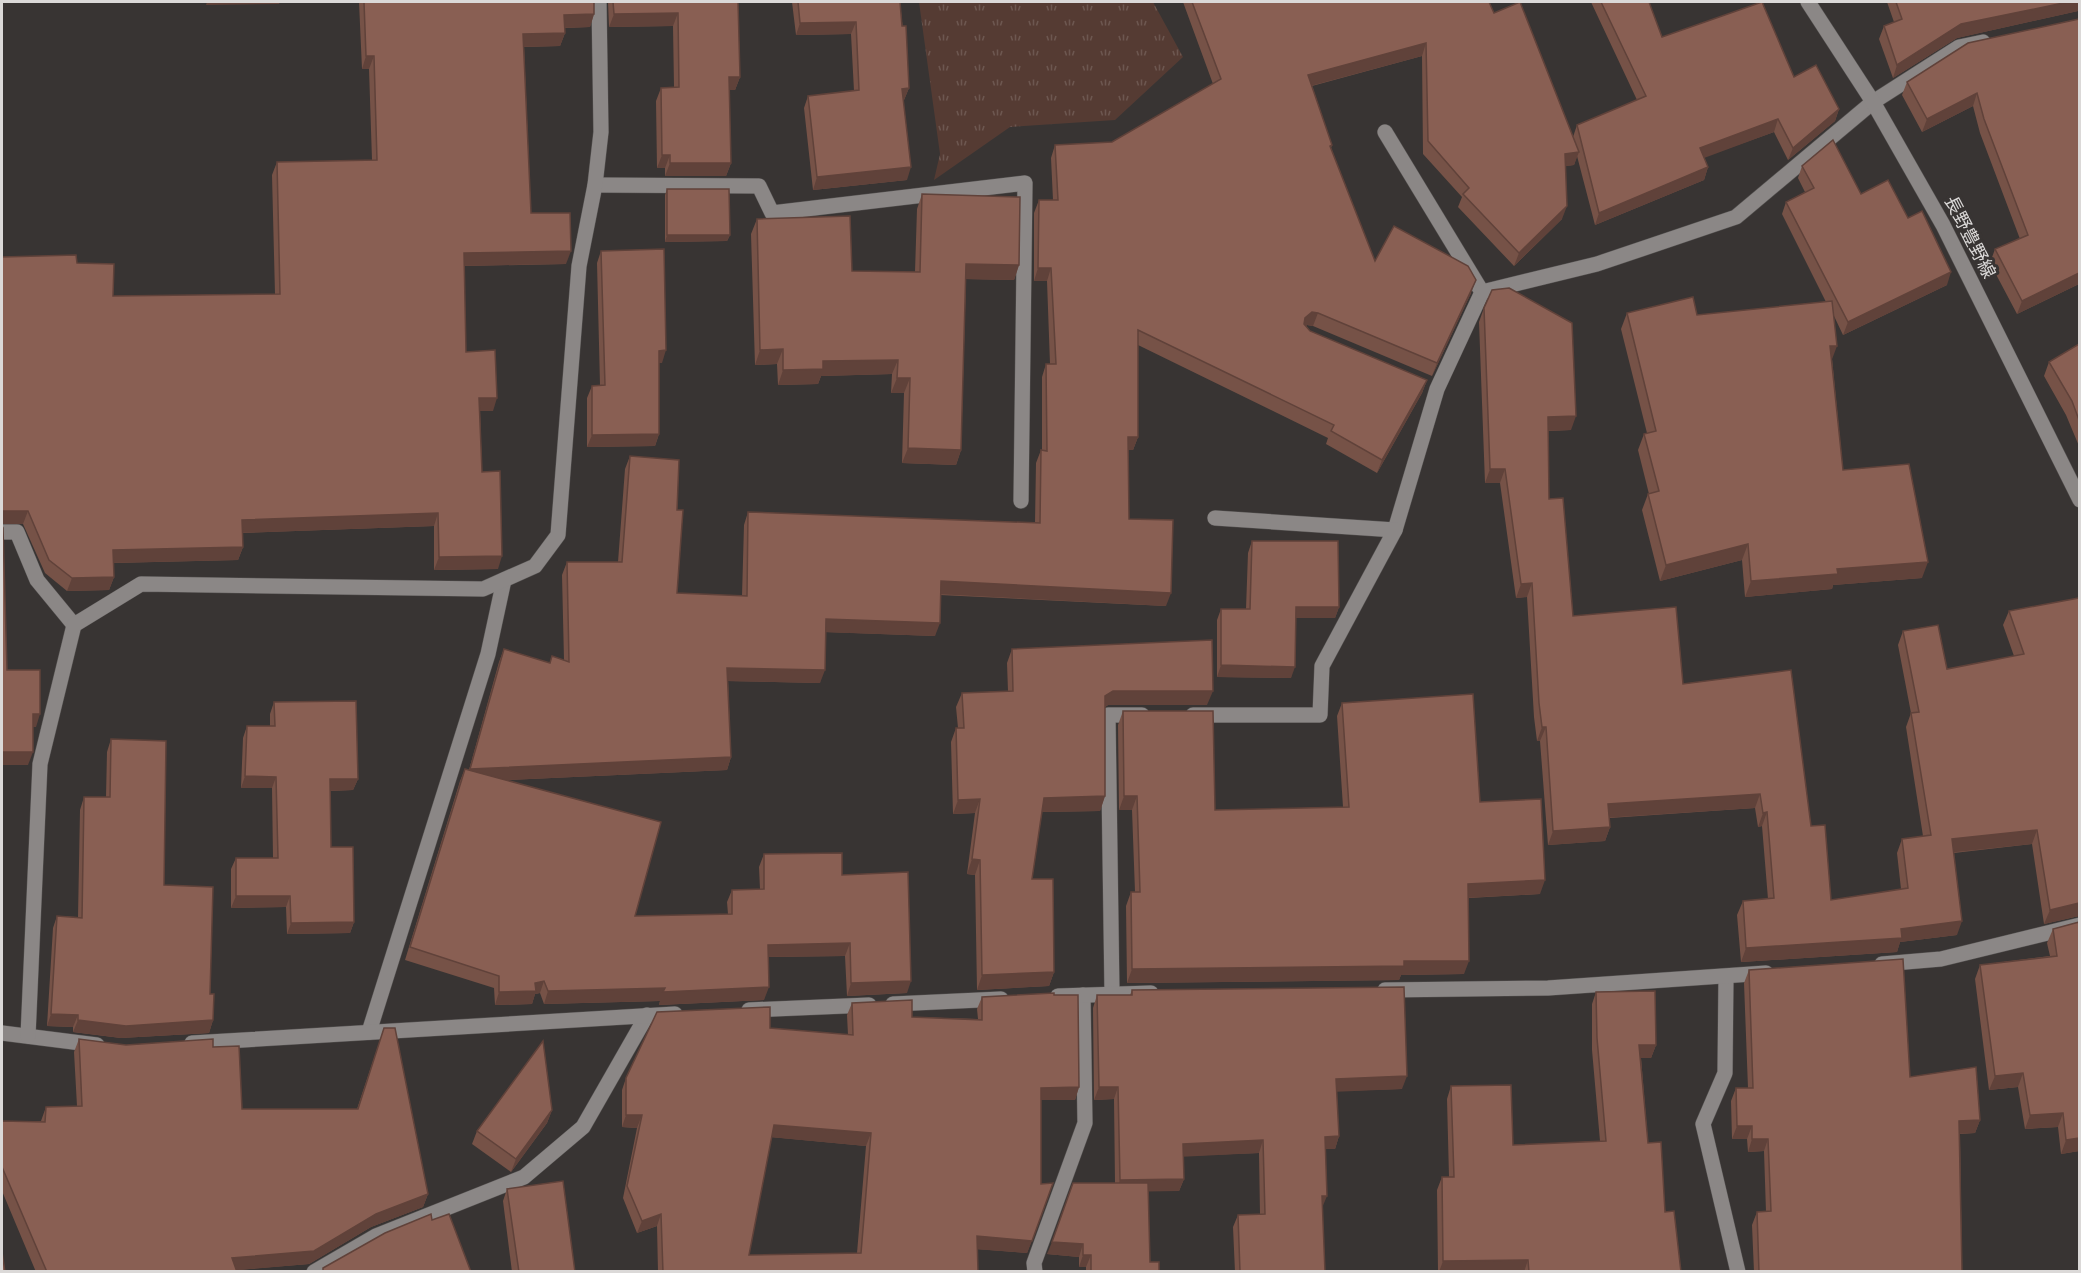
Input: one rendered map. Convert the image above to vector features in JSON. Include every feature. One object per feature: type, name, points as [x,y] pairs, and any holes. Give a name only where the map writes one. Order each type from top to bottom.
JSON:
[{"type":"street","points":[[28,1036],[40,764],[74,625],[141,584],[483,589],[535,566],[558,535],[579,266],[595,185],[601,132],[599,2]]},
{"type":"street","name":"長野豊野線","points":[[1808,2],[1873,102],[1943,225],[2079,500]]},
{"type":"street","points":[[1179,715],[1320,715],[1322,666],[1395,530],[1432,387],[1482,291],[1597,264],[1736,217],[1873,102],[1959,47],[2003,37]]},
{"type":"street","points":[[1385,132],[1482,291]]},
{"type":"street","points":[[595,185],[759,186],[772,213],[1025,183],[1021,501]]},
{"type":"street","points":[[1215,518],[1395,530]]},
{"type":"street","points":[[2,532],[17,532],[37,580],[74,625]]},
{"type":"street","points":[[369,1032],[488,654],[504,580]]},
{"type":"street","points":[[1112,993],[1108,715],[1155,715]]},
{"type":"street","points":[[1862,966],[1941,959],[2079,925]]},
{"type":"street","points":[[1371,990],[1548,988],[1782,972]]},
{"type":"street","points":[[1726,976],[1725,1073],[1703,1124],[1738,1272]]},
{"type":"street","points":[[1048,997],[1112,993],[1171,993]]},
{"type":"street","points":[[1035,1272],[1035,1263],[1085,1124],[1083,995]]},
{"type":"street","points":[[730,1011],[1012,998]]},
{"type":"street","points":[[180,1044],[694,1013]]},
{"type":"street","points":[[314,1272],[376,1236],[524,1177],[583,1127],[647,1015]]},
{"type":"street","points":[[2,1033],[109,1046]]},
{"type":"green space","points":[[919,2],[1153,2],[1183,57],[1115,120],[1010,127],[934,180],[940,154]]},
{"type":"building","points":[[364,2],[594,2],[594,14],[564,15],[565,33],[523,34],[531,213],[570,213],[571,251],[464,253],[466,352],[495,350],[497,398],[479,398],[482,472],[500,471],[502,556],[439,557],[438,513],[242,520],[243,547],[113,550],[114,577],[72,578],[49,560],[28,511],[2,511],[2,257],[76,255],[77,263],[114,264],[113,296],[280,294],[277,162],[377,160],[374,56],[366,56]]},
{"type":"building","points":[[613,2],[738,2],[740,77],[729,77],[731,163],[670,163],[670,155],[662,155],[661,88],[679,87],[678,13],[614,14]]},
{"type":"building","points":[[798,2],[900,2],[902,26],[906,26],[909,88],[902,89],[911,167],[817,177],[808,96],[859,90],[856,22],[800,23]]},
{"type":"building","points":[[1192,2],[1489,2],[1494,13],[1520,2],[1579,152],[1565,154],[1567,206],[1519,253],[1463,194],[1469,188],[1428,141],[1426,43],[1308,75],[1332,145],[1330,146],[1375,261],[1394,226],[1468,266],[1476,280],[1437,363],[1318,313],[1312,312],[1305,318],[1304,324],[1310,331],[1427,380],[1382,460],[1331,431],[1334,425],[1138,330],[1138,437],[1128,437],[1129,519],[1173,520],[1171,593],[941,581],[940,623],[826,619],[825,670],[727,668],[731,757],[470,769],[504,649],[550,663],[552,656],[569,662],[567,562],[622,562],[630,456],[679,460],[677,510],[683,510],[677,593],[747,596],[748,512],[1040,523],[1041,450],[1047,451],[1046,364],[1056,364],[1051,268],[1038,268],[1039,200],[1058,200],[1055,145],[1112,142],[1221,79]]},
{"type":"building","points":[[1601,2],[1649,2],[1662,37],[1762,2],[1794,77],[1816,65],[1839,109],[1793,148],[1778,119],[1700,148],[1708,167],[1599,213],[1577,125],[1646,96]]},
{"type":"building","points":[[1896,2],[2068,2],[1961,24],[1897,65],[1884,26],[1902,19]]},
{"type":"building","points":[[2079,19],[2079,273],[2022,301],[1995,249],[2028,235],[1984,119],[1977,93],[1927,119],[1907,82],[1968,43]]},
{"type":"building","points":[[1833,140],[1861,194],[1888,180],[1908,218],[1922,211],[1951,272],[1848,322],[1786,202],[1814,188],[1802,166]]},
{"type":"building","points":[[667,189],[729,189],[730,235],[667,235]]},
{"type":"building","points":[[922,194],[1020,197],[1019,265],[966,264],[961,450],[908,448],[910,378],[897,378],[898,360],[823,361],[823,369],[783,370],[783,349],[760,350],[757,219],[850,216],[852,271],[920,272]]},
{"type":"building","points":[[664,249],[666,350],[659,351],[659,434],[592,435],[592,386],[605,385],[601,251]]},
{"type":"building","points":[[1509,288],[1572,323],[1576,416],[1548,417],[1549,499],[1563,498],[1573,616],[1676,607],[1683,684],[1791,670],[1811,826],[1825,825],[1831,900],[1908,888],[1902,839],[1931,835],[1911,713],[1919,712],[1903,631],[1938,625],[1947,669],[2024,654],[2009,611],[2079,598],[2079,903],[2050,910],[2037,830],[1952,839],[1962,921],[1901,929],[1902,938],[1746,948],[1743,901],[1774,898],[1767,812],[1763,813],[1760,794],[1608,804],[1610,827],[1553,831],[1546,727],[1542,727],[1539,703],[1532,583],[1521,584],[1505,469],[1490,469],[1484,308],[1492,290]]},
{"type":"building","points":[[1693,297],[1697,315],[1832,301],[1837,346],[1830,346],[1843,470],[1909,464],[1928,562],[1837,569],[1838,574],[1751,581],[1748,544],[1666,565],[1648,494],[1659,491],[1644,434],[1656,431],[1627,313]]},
{"type":"building","points":[[2079,344],[2079,420],[2072,401],[2049,362]]},
{"type":"building","points":[[2,526],[7,670],[40,670],[40,714],[33,714],[33,752],[2,752]]},
{"type":"building","points":[[1252,541],[1338,541],[1339,607],[1296,607],[1295,667],[1221,665],[1221,609],[1250,609]]},
{"type":"building","points":[[1212,640],[1213,691],[1113,691],[1105,696],[1105,796],[1044,798],[1032,879],[1053,879],[1054,972],[982,975],[980,860],[972,859],[980,799],[958,800],[956,728],[964,728],[962,693],[1013,691],[1012,649]]},
{"type":"building","points":[[1473,694],[1480,802],[1541,799],[1545,880],[1468,884],[1469,961],[1404,961],[1404,966],[1132,969],[1131,892],[1140,892],[1137,796],[1124,796],[1123,711],[1213,711],[1215,810],[1349,807],[1342,703]]},
{"type":"building","points":[[356,701],[358,779],[330,779],[331,847],[353,847],[354,922],[291,923],[290,896],[236,896],[236,858],[278,858],[276,777],[245,776],[247,726],[275,726],[274,702]]},
{"type":"building","points":[[111,739],[166,741],[164,885],[213,887],[210,994],[214,994],[213,1020],[126,1026],[78,1020],[78,1015],[51,1014],[57,916],[82,918],[84,797],[110,797]]},
{"type":"building","points":[[465,769],[661,822],[635,916],[732,914],[732,890],[764,889],[764,854],[842,853],[842,875],[908,872],[911,981],[851,983],[850,943],[768,945],[769,987],[663,992],[665,988],[548,991],[544,981],[535,983],[536,991],[499,992],[499,976],[410,947]]},
{"type":"building","points":[[2079,922],[2079,1138],[2066,1140],[2063,1113],[2030,1115],[2023,1073],[1995,1076],[1980,965],[2057,956],[2053,929]]},
{"type":"building","points":[[1903,959],[1910,1077],[1976,1067],[1980,1120],[1959,1121],[1962,1272],[1759,1272],[1757,1212],[1771,1211],[1768,1139],[1752,1139],[1752,1126],[1737,1126],[1736,1088],[1753,1088],[1749,970]]},
{"type":"building","points":[[1404,987],[1407,1076],[1336,1079],[1339,1136],[1325,1137],[1327,1196],[1322,1196],[1325,1272],[1240,1272],[1238,1215],[1265,1214],[1263,1140],[1183,1144],[1184,1179],[1120,1180],[1118,1087],[1099,1087],[1097,995],[1132,995],[1132,990]]},
{"type":"building","points":[[1655,991],[1656,1045],[1639,1045],[1648,1143],[1661,1142],[1665,1212],[1674,1211],[1681,1272],[1529,1272],[1528,1260],[1443,1261],[1442,1177],[1454,1177],[1451,1086],[1511,1085],[1513,1145],[1606,1141],[1597,1038],[1596,992]]},
{"type":"building","points":[[1054,993],[1054,995],[1078,995],[1079,1087],[1041,1088],[1041,1184],[1053,1183],[1032,1241],[977,1236],[978,1272],[663,1272],[661,1214],[642,1221],[627,1186],[642,1115],[626,1115],[626,1078],[657,1012],[770,1007],[770,1028],[853,1035],[852,1003],[912,1000],[912,1017],[982,1020],[982,997]],"holes":[[[774,1125],[871,1133],[861,1253],[749,1255]]]},
{"type":"building","points":[[384,1028],[395,1028],[428,1194],[376,1214],[314,1251],[232,1258],[237,1272],[47,1272],[2,1167],[2,1121],[45,1122],[46,1107],[82,1106],[79,1039],[126,1045],[213,1039],[213,1047],[239,1046],[242,1109],[358,1109]]},
{"type":"building","points":[[543,1041],[552,1110],[516,1159],[477,1131]]},
{"type":"building","points":[[563,1181],[575,1272],[519,1272],[507,1189]]},
{"type":"building","points":[[1073,1183],[1148,1183],[1150,1262],[1159,1262],[1159,1272],[1091,1272],[1091,1255],[1083,1255],[1083,1244],[1052,1242]]},
{"type":"building","points":[[431,1214],[432,1220],[449,1214],[471,1272],[323,1272],[323,1268],[385,1233]]},
{"type":"building","points":[[2,1252],[5,1272],[2,1272]]}]
